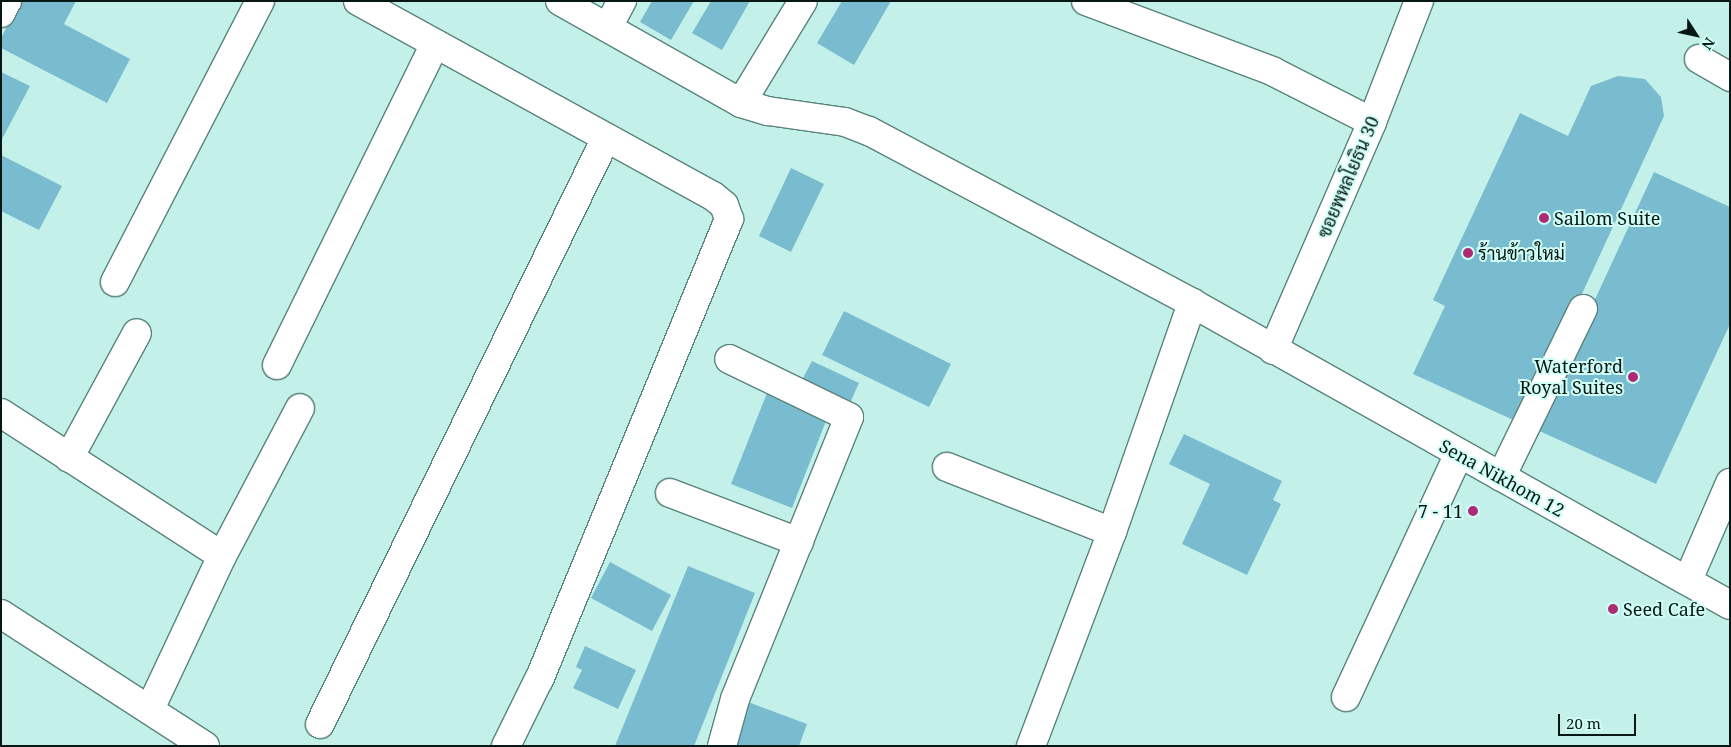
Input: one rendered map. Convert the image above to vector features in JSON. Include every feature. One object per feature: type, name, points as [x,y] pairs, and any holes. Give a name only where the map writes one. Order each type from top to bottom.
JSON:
[{"type":"street","points":[[1,13],[8,1]]},
{"type":"street","points":[[115,282],[260,1]]},
{"type":"street","points":[[358,1],[713,196],[724,205],[729,219],[725,235],[543,670],[506,746]]},
{"type":"street","name":"Sena Nikhom 12","points":[[560,1],[740,104],[768,111],[845,122],[869,131],[1192,303],[1730,605]]},
{"type":"street","points":[[608,27],[622,1]]},
{"type":"street","points":[[740,104],[803,1]]},
{"type":"street","points":[[1086,1],[1272,71],[1372,122]]},
{"type":"street","name":"ซอยพหลโยธิน 30","points":[[1274,350],[1372,122],[1419,1]]},
{"type":"street","points":[[276,365],[435,44]]},
{"type":"street","points":[[1699,59],[1730,77]]},
{"type":"street","points":[[320,724],[606,138]]},
{"type":"street","points":[[1031,746],[1112,532],[1192,303]]},
{"type":"street","points":[[1501,477],[1583,309]]},
{"type":"street","points":[[68,458],[137,333]]},
{"type":"street","points":[[722,746],[735,699],[849,417],[729,359]]},
{"type":"street","points":[[150,710],[222,556],[300,408]]},
{"type":"street","points":[[1,413],[222,556]]},
{"type":"street","points":[[1346,697],[1459,454]]},
{"type":"street","points":[[947,467],[1112,532]]},
{"type":"street","points":[[1688,580],[1730,483]]},
{"type":"street","points":[[670,493],[799,542]]},
{"type":"street","points":[[1,614],[205,746]]},
{"type":"building","points":[[20,1],[76,1],[64,24],[130,59],[107,103],[1,48],[1,38]]},
{"type":"building","points":[[652,1],[694,1],[671,40],[640,22]]},
{"type":"building","points":[[711,1],[750,1],[722,50],[692,33]]},
{"type":"building","points":[[842,1],[891,1],[854,65],[817,43]]},
{"type":"building","points":[[1,72],[30,86],[1,141]]},
{"type":"building","name":"Sailom Suite","points":[[1618,76],[1645,79],[1661,97],[1664,116],[1522,424],[1413,374],[1445,306],[1433,300],[1520,113],[1568,136],[1591,86]]},
{"type":"building","points":[[1,155],[62,186],[39,230],[1,211]]},
{"type":"building","points":[[791,168],[824,184],[791,252],[759,236]]},
{"type":"building","name":"Waterford Royal Suites","points":[[1654,172],[1730,207],[1730,324],[1656,484],[1535,429]]},
{"type":"building","points":[[844,311],[951,364],[929,407],[822,355]]},
{"type":"building","points":[[812,361],[859,383],[850,403],[802,380]]},
{"type":"building","points":[[767,393],[828,416],[792,508],[731,484]]},
{"type":"building","points":[[1184,434],[1282,481],[1273,500],[1281,504],[1247,575],[1182,544],[1210,484],[1169,464]]},
{"type":"building","points":[[610,562],[671,595],[652,631],[591,598]]},
{"type":"building","points":[[688,566],[755,593],[694,746],[615,746]]},
{"type":"building","points":[[585,646],[636,670],[618,709],[573,688],[582,670],[576,667]]},
{"type":"building","points":[[743,700],[807,724],[799,746],[726,746]]},
{"type":"place","name":"Sailom Suite","points":[[1544,218]]},
{"type":"place","name":"ร้านข้าวใหม่","points":[[1468,253]]},
{"type":"place","name":"Waterford Royal Suites","points":[[1633,377]]},
{"type":"place","name":"7 - 11","points":[[1473,511]]},
{"type":"place","name":"Seed Cafe","points":[[1613,609]]}]
